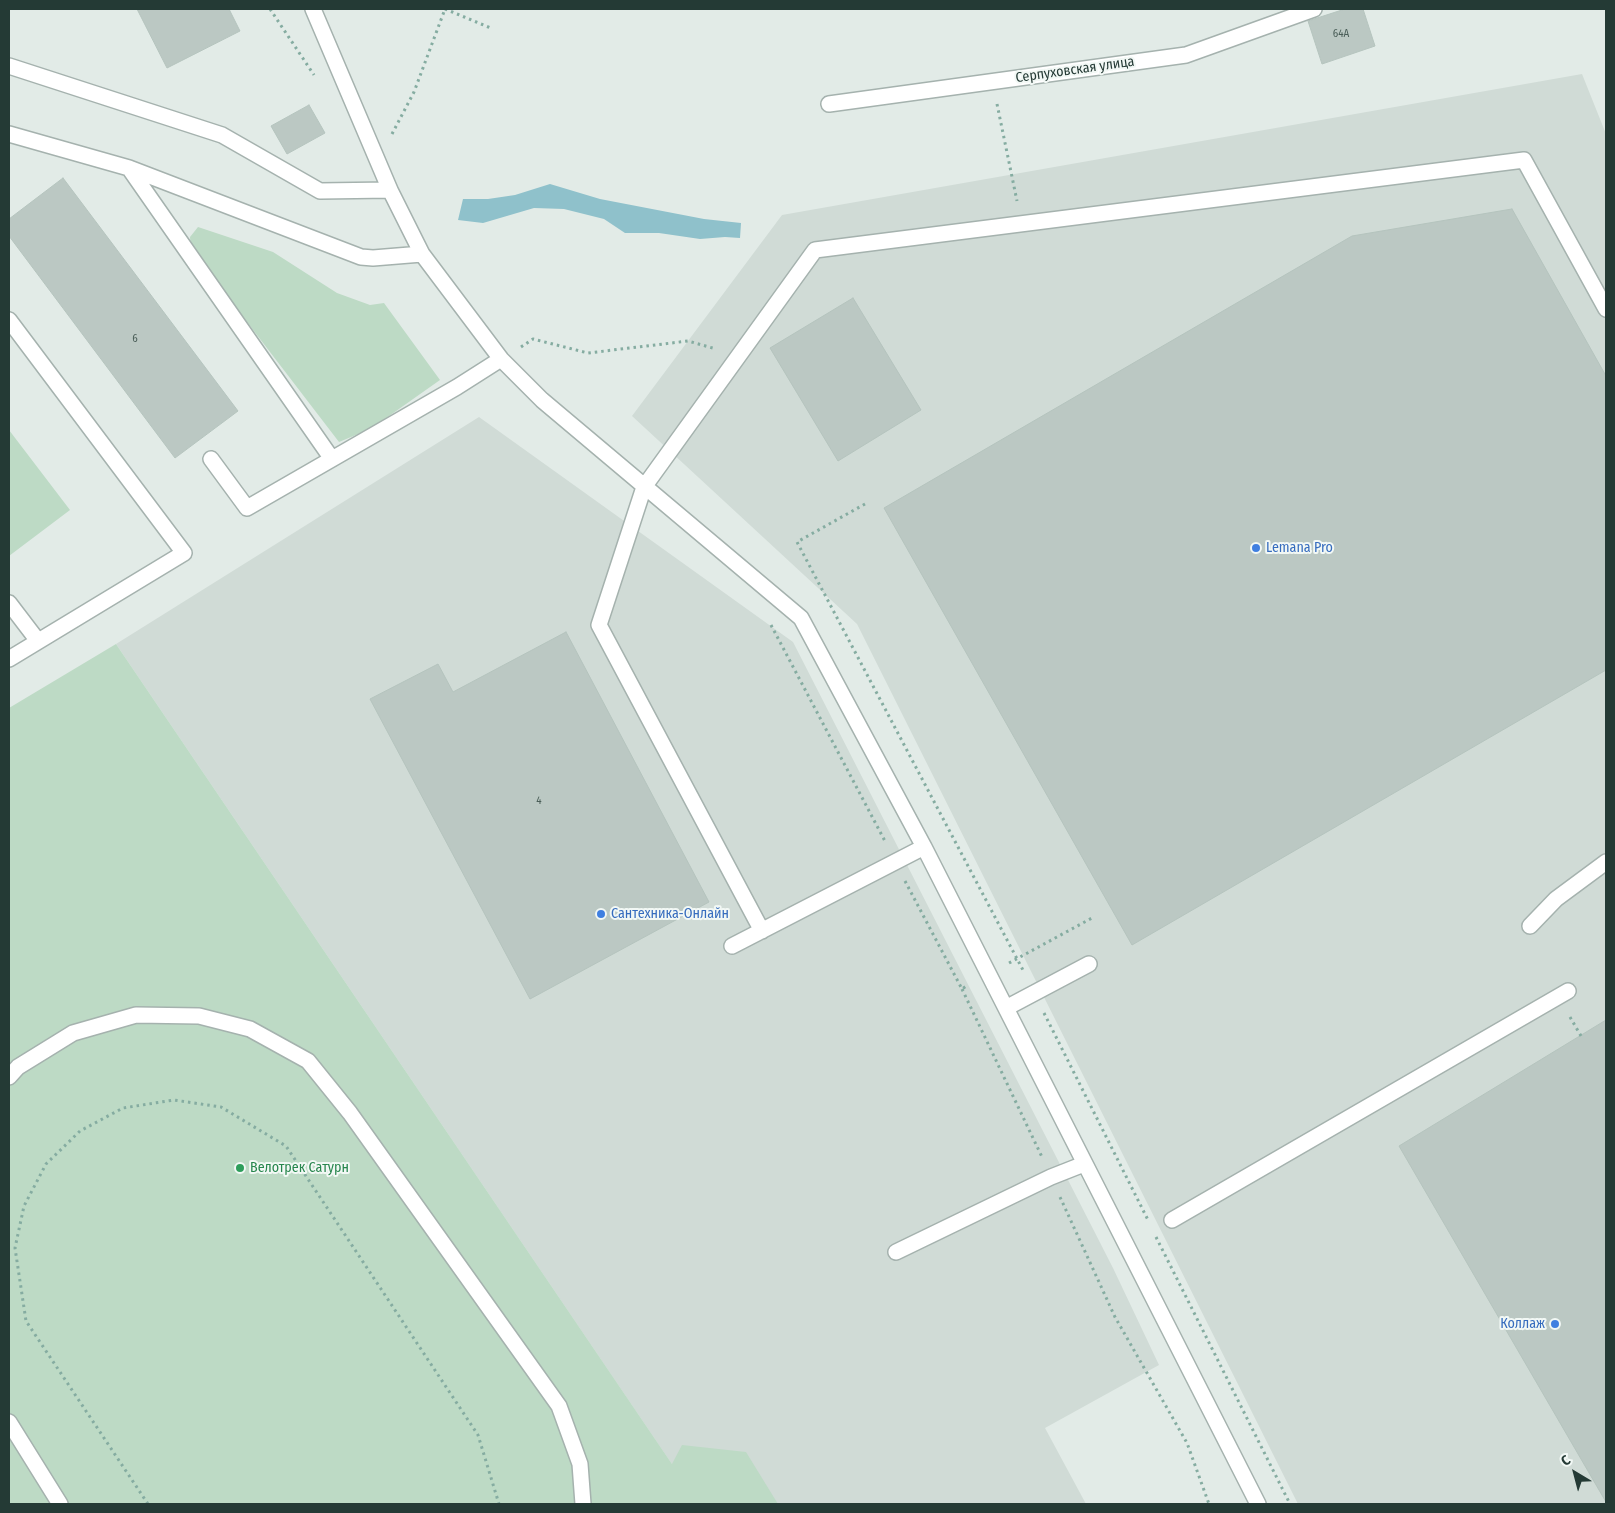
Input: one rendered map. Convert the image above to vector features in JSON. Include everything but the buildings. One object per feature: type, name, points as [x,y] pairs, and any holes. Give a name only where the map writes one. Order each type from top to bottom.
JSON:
[{"type":"street","points":[[312,9],[390,190],[422,254],[501,359],[542,400],[801,618],[924,847],[1258,1504]]},
{"type":"street","name":"Серпуховская улица","points":[[830,104],[1186,55],[1314,9]]},
{"type":"street","points":[[9,66],[222,135],[320,191],[390,190]]},
{"type":"street","points":[[9,134],[129,168],[360,257],[373,258],[422,254]]},
{"type":"street","points":[[762,931],[599,625],[644,487],[815,250],[1524,160],[1606,308]]},
{"type":"street","points":[[129,168],[332,459]]},
{"type":"street","points":[[9,320],[184,553],[9,659]]},
{"type":"street","points":[[211,459],[247,508],[457,388],[501,359]]},
{"type":"street","points":[[9,603],[38,641]]},
{"type":"street","points":[[732,946],[924,847]]},
{"type":"street","points":[[1530,926],[1556,899],[1606,862]]},
{"type":"street","points":[[1006,1008],[1089,964]]},
{"type":"street","points":[[1172,1220],[1568,991]]},
{"type":"street","points":[[9,1077],[18,1067],[73,1033],[136,1015],[199,1016],[250,1029],[308,1061],[350,1113],[559,1406],[580,1464],[583,1504]]},
{"type":"street","points":[[896,1252],[1052,1177],[1084,1164]]},
{"type":"street","points":[[9,1422],[60,1504]]},
{"type":"path","points":[[378,161],[414,92],[445,9],[492,29]]},
{"type":"path","points":[[992,82],[1022,224]]},
{"type":"path","points":[[501,359],[533,339],[588,352],[688,341],[738,356]]},
{"type":"path","points":[[767,618],[887,846]]},
{"type":"path","points":[[896,884],[905,879],[962,989],[1052,1177],[1115,1317],[1187,1443],[1209,1504]]},
{"type":"path","points":[[962,989],[1092,918]]},
{"type":"path","points":[[148,1504],[26,1321],[15,1248],[24,1206],[46,1164],[80,1131],[123,1108],[174,1100],[221,1107],[286,1146],[478,1435],[499,1504]]},
{"type":"shaded area","points":[[1582,74],[1606,134],[1606,1504],[1298,1504],[857,624],[632,416],[782,215]]},
{"type":"shaded area","points":[[479,417],[793,642],[1113,1268],[1159,1365],[1045,1428],[1086,1504],[699,1504],[116,644]]},
{"type":"green space","points":[[198,227],[273,252],[337,293],[370,305],[384,303],[440,380],[363,432],[339,442],[191,249],[190,237]]},
{"type":"green space","points":[[9,430],[70,510],[9,556]]},
{"type":"green space","name":"Велотрек Сатурн","points":[[116,644],[672,1464],[682,1445],[746,1452],[778,1504],[9,1504],[9,708]]},
{"type":"water","points":[[550,184],[600,199],[704,219],[741,223],[740,238],[700,239],[659,233],[625,233],[604,219],[564,209],[534,208],[483,223],[458,220],[463,199],[488,199],[515,195]]},
{"type":"place","name":"Lemana Pro","points":[[1256,548]]},
{"type":"place","name":"Сантехника-Онлайн","points":[[601,914]]},
{"type":"place","name":"Велотрек Сатурн","points":[[240,1168]]},
{"type":"place","name":"Коллаж","points":[[1555,1324]]}]
